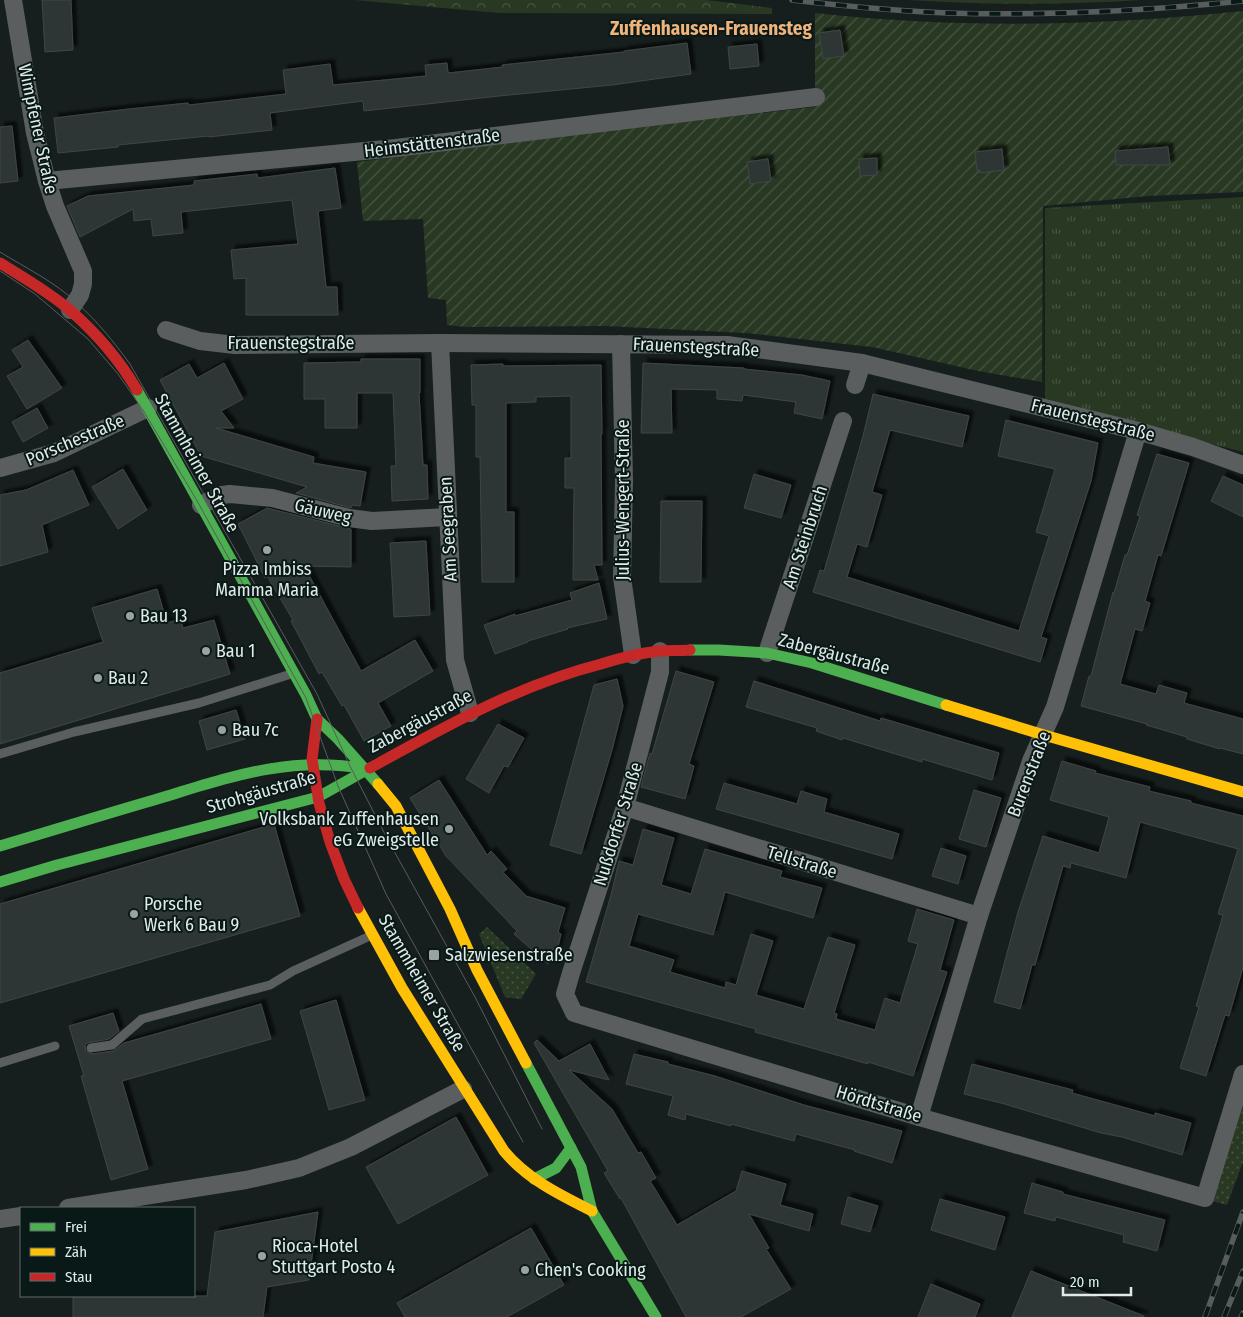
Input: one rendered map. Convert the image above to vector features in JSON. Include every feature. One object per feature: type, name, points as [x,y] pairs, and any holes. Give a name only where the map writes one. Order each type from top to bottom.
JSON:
[{"type":"main road","name":"Stammheimer Straße","points":[[0,263],[40,288],[70,310],[107,348],[148,408],[294,673],[317,719],[366,769],[396,806],[450,909],[477,970],[581,1167],[592,1211],[656,1317]]},
{"type":"main road","name":"Zabergäustraße","points":[[366,769],[470,713],[521,690],[576,670],[633,655],[660,651],[720,650],[767,653],[812,663],[1044,735],[1243,792]]},
{"type":"main road","name":"Stammheimer Straße","points":[[317,719],[311,762],[320,810],[350,891],[372,934],[464,1089],[510,1159],[534,1179],[592,1211]]},
{"type":"main road","name":"Strohgäustraße","points":[[0,846],[245,773],[311,762],[366,769]]},
{"type":"main road","name":"Strohgäustraße","points":[[0,882],[57,865],[318,797],[366,769]]},
{"type":"main road","points":[[534,1179],[552,1171],[562,1163],[571,1148]]},
{"type":"street","name":"Wimpfener Straße","points":[[12,0],[35,133],[47,181],[55,206],[83,271],[83,284],[80,295],[70,310]]},
{"type":"street","name":"Heimstättenstraße","points":[[47,181],[396,148],[816,97]]},
{"type":"street","name":"Frauenstegstraße","points":[[166,330],[200,341],[235,345],[440,343],[727,345],[862,363],[1138,431],[1193,447],[1243,465]]},
{"type":"street","name":"Am Seegraben","points":[[440,343],[455,660],[470,713]]},
{"type":"street","name":"Julius-Wengert-Straße","points":[[621,344],[624,482],[622,577],[633,655]]},
{"type":"street","points":[[855,385],[862,363]]},
{"type":"street","name":"Porschestraße","points":[[0,468],[54,453],[148,408]]},
{"type":"street","name":"Am Steinbruch","points":[[767,653],[843,421]]},
{"type":"street","name":"Burenstraße","points":[[919,1117],[979,916],[1031,761],[1055,707],[1138,431]]},
{"type":"street","name":"Gäuweg","points":[[201,505],[222,495],[230,494],[272,498],[349,518],[372,521],[447,517]]},
{"type":"street","name":"Nußdorfer Straße","points":[[565,994],[625,808],[660,672],[660,651]]},
{"type":"street","name":"Tellstraße","points":[[625,808],[979,916]]},
{"type":"street","name":"Hördtstraße","points":[[565,994],[574,1013],[919,1117],[1204,1198],[1243,1074]]},
{"type":"street","points":[[74,1207],[246,1180],[299,1168],[351,1147],[464,1089]]},
{"type":"street","points":[[0,1219],[20,1216]]},
{"type":"lane","points":[[0,754],[74,732],[199,702],[294,673]]},
{"type":"lane","points":[[91,1048],[112,1045],[142,1019],[270,985],[293,971],[372,934]]},
{"type":"lane","points":[[0,1063],[55,1046]]},
{"type":"green space","points":[[354,0],[707,0],[772,8],[772,14],[499,13]]},
{"type":"green space","points":[[909,0],[1141,0],[1025,4]]},
{"type":"green space","points":[[1243,11],[1243,192],[1148,196],[1043,206],[1042,382],[978,371],[872,347],[746,333],[605,326],[466,327],[447,325],[446,300],[428,298],[423,219],[363,221],[357,162],[815,107],[815,13],[922,22],[1029,24],[1136,20]]},
{"type":"green space","points":[[1243,197],[1243,452],[1045,401],[1045,208]]},
{"type":"green space","points":[[487,927],[536,974],[521,999],[505,997],[479,934]]},
{"type":"green space","points":[[1243,1102],[1243,1162],[1227,1205],[1208,1200]]},
{"type":"building","points":[[42,0],[71,0],[73,50],[45,52]]},
{"type":"building","points":[[840,30],[844,56],[823,59],[819,33]]},
{"type":"building","points":[[687,43],[691,74],[612,85],[364,111],[363,101],[270,113],[272,130],[118,145],[118,147],[58,153],[54,118],[286,94],[283,70],[330,64],[333,85],[426,76],[425,65],[447,63],[448,73]]},
{"type":"building","points":[[757,44],[759,66],[730,69],[728,47]]},
{"type":"building","points":[[12,126],[18,181],[0,183],[0,127]]},
{"type":"building","points":[[1168,147],[1170,165],[1116,165],[1115,151]]},
{"type":"building","points":[[1002,149],[1004,170],[980,173],[980,170],[977,171],[975,152]]},
{"type":"building","points":[[877,158],[877,175],[860,176],[859,159]]},
{"type":"building","points":[[768,159],[771,181],[750,184],[747,162]]},
{"type":"building","points":[[335,168],[341,208],[318,211],[326,287],[337,287],[338,315],[246,315],[246,278],[234,279],[231,250],[298,244],[292,200],[181,212],[183,233],[153,236],[151,219],[134,221],[133,209],[80,237],[67,206],[88,196],[194,185],[194,181],[257,174],[258,178]]},
{"type":"building","points":[[28,340],[62,388],[27,409],[7,376],[23,367],[12,350]]},
{"type":"building","points":[[361,359],[420,359],[419,393],[423,465],[427,465],[428,499],[392,501],[391,466],[396,466],[393,393],[357,393],[357,428],[325,428],[325,399],[304,399],[304,363],[361,362]]},
{"type":"building","points":[[224,363],[243,399],[221,411],[234,428],[216,428],[314,457],[313,463],[366,472],[360,506],[352,505],[351,508],[296,493],[307,487],[201,456],[160,380],[189,364],[197,378]]},
{"type":"building","points":[[643,363],[744,368],[802,375],[830,381],[822,419],[794,413],[796,402],[743,395],[742,401],[717,399],[717,390],[671,389],[672,433],[641,433]]},
{"type":"building","points":[[503,364],[503,366],[601,365],[602,565],[594,565],[598,580],[573,580],[574,488],[565,488],[565,458],[571,458],[571,396],[536,397],[536,402],[506,403],[506,512],[514,512],[514,582],[482,582],[480,457],[476,457],[476,405],[472,405],[471,365]]},
{"type":"building","points":[[873,394],[969,416],[962,447],[890,430],[872,492],[882,495],[872,530],[867,547],[857,544],[847,577],[1019,631],[1049,536],[1036,532],[1055,469],[998,456],[1006,420],[1098,443],[1091,481],[1041,637],[1047,639],[1040,662],[813,592],[820,570],[824,571],[863,436]]},
{"type":"building","points":[[37,408],[48,428],[23,442],[12,422]]},
{"type":"building","points":[[1157,454],[1189,463],[1161,556],[1158,555],[1145,601],[1150,603],[1142,631],[1135,629],[1120,684],[1156,694],[1159,685],[1187,693],[1184,703],[1243,719],[1243,754],[1220,749],[1147,724],[1081,706],[1089,676],[1091,676],[1113,592],[1140,516],[1137,515]]},
{"type":"building","points":[[123,469],[147,510],[118,529],[92,487]]},
{"type":"building","points":[[73,470],[89,505],[42,525],[48,552],[0,566],[0,495],[26,490]]},
{"type":"building","points":[[754,474],[791,485],[781,518],[744,508]]},
{"type":"building","points":[[1223,476],[1243,485],[1243,517],[1211,501]]},
{"type":"building","points":[[661,501],[702,501],[701,582],[660,582]]},
{"type":"building","points":[[267,508],[351,529],[351,567],[304,566],[361,671],[415,640],[433,671],[378,703],[391,726],[364,741],[344,705],[342,706],[322,672],[319,674],[291,621],[293,620],[267,576],[265,578],[238,524]]},
{"type":"building","points":[[426,541],[430,615],[394,617],[390,543]]},
{"type":"building","points":[[599,583],[607,619],[567,628],[495,654],[484,625],[515,614],[515,616],[572,600],[570,593]]},
{"type":"building","name":"Bau 2","points":[[157,589],[167,623],[180,619],[183,628],[214,620],[230,674],[0,744],[0,673],[103,642],[92,608]]},
{"type":"building","points":[[676,671],[714,682],[689,764],[694,766],[685,799],[641,787]]},
{"type":"building","points":[[617,679],[623,706],[581,854],[550,845],[594,685]]},
{"type":"building","points":[[754,681],[880,721],[881,718],[999,753],[992,780],[922,759],[922,762],[843,738],[842,740],[816,731],[817,728],[746,707]]},
{"type":"building","name":"Bau 7c","points":[[236,710],[245,739],[207,750],[199,721]]},
{"type":"building","points":[[498,724],[524,738],[508,767],[504,766],[489,793],[466,779]]},
{"type":"building","points":[[1062,761],[1096,771],[1095,773],[1150,787],[1149,791],[1243,816],[1243,967],[1229,1016],[1225,1015],[1206,1076],[1180,1068],[1199,1007],[1196,1006],[1223,915],[1218,914],[1238,849],[1140,822],[1126,878],[1071,863],[1070,868],[1063,866],[1035,965],[1032,965],[1020,1009],[994,1002],[1018,912],[1043,836],[1099,853],[1109,817],[1050,800]]},
{"type":"building","points":[[439,780],[487,855],[491,851],[507,869],[503,872],[526,896],[565,908],[558,932],[561,934],[557,951],[552,949],[548,964],[514,934],[517,931],[446,856],[410,798]]},
{"type":"building","points":[[724,783],[797,804],[801,791],[827,799],[824,812],[899,834],[892,859],[716,809]]},
{"type":"building","points":[[974,790],[1001,798],[986,847],[959,839]]},
{"type":"building","name":"Porsche Werk 6 Bau 9","points":[[274,824],[300,916],[0,1003],[0,904]]},
{"type":"building","points":[[643,829],[674,838],[661,885],[691,894],[705,849],[782,871],[780,877],[822,888],[813,918],[725,892],[713,935],[638,914],[629,946],[674,960],[670,972],[725,988],[726,982],[736,985],[751,934],[773,941],[756,995],[804,1009],[828,937],[855,945],[834,1013],[837,1014],[836,1019],[875,1030],[885,998],[900,1003],[918,944],[908,941],[917,909],[954,920],[940,970],[947,972],[913,1076],[755,1032],[756,1029],[586,982],[619,861],[633,865]]},
{"type":"building","points":[[941,848],[966,856],[958,884],[932,876]]},
{"type":"building","points":[[336,1000],[365,1100],[329,1110],[300,1011]]},
{"type":"building","points":[[261,1004],[271,1039],[122,1081],[148,1169],[111,1180],[81,1076],[84,1076],[69,1026],[113,1013],[119,1031],[109,1039],[87,1043],[85,1046],[86,1051],[92,1054],[113,1051],[124,1043]]},
{"type":"building","points":[[537,1040],[559,1061],[590,1044],[609,1080],[569,1070],[612,1109],[638,1153],[641,1152],[656,1178],[650,1181],[677,1225],[736,1191],[742,1171],[786,1184],[780,1205],[813,1214],[809,1231],[749,1214],[769,1248],[766,1249],[791,1289],[741,1317],[686,1317],[621,1198],[604,1173],[608,1171],[534,1043]]},
{"type":"building","points":[[634,1054],[715,1076],[804,1105],[902,1131],[892,1163],[855,1150],[796,1134],[794,1141],[686,1114],[685,1120],[668,1115],[673,1096],[626,1084]]},
{"type":"building","points":[[972,1064],[1073,1090],[1072,1093],[1155,1116],[1155,1113],[1191,1123],[1182,1155],[964,1094]]},
{"type":"building","points":[[456,1117],[488,1175],[398,1224],[366,1167]]},
{"type":"building","points":[[1032,1183],[1063,1192],[1063,1194],[1165,1220],[1157,1251],[1123,1242],[1124,1235],[1056,1217],[1055,1221],[1024,1213]]},
{"type":"building","points":[[848,1197],[878,1206],[870,1232],[841,1224]]},
{"type":"building","points":[[940,1199],[1005,1217],[995,1250],[931,1230]]},
{"type":"building","name":"Rioca-Hotel Stuttgart Posto 4","points":[[318,1212],[309,1280],[267,1287],[263,1317],[73,1317],[73,1297],[207,1296],[215,1232]]},
{"type":"building","points":[[531,1228],[564,1285],[507,1317],[405,1317],[397,1303]]},
{"type":"building","points":[[1031,1271],[1144,1316],[1144,1317],[1012,1317]]},
{"type":"building","points":[[931,1284],[980,1304],[975,1317],[918,1317]]},
{"type":"tram line","points":[[0,252],[68,295],[98,324],[130,364],[317,694],[350,766],[389,842],[475,997],[542,1129]]},
{"type":"tram line","points":[[0,271],[35,294],[88,339],[118,374],[143,410],[196,499],[306,698],[338,786],[386,894],[523,1142]]},
{"type":"railway","points":[[792,0],[889,10],[984,14],[1095,12],[1243,1]]},
{"type":"railway","points":[[1205,1317],[1243,1212]]},
{"type":"railway","points":[[1224,1317],[1243,1271]]},
{"type":"railway","points":[[1241,1317],[1243,1313]]},
{"type":"traffic: fast","points":[[137,390],[306,695],[317,719],[338,739],[378,784]]},
{"type":"traffic: fast","points":[[690,650],[767,653],[812,663],[946,705]]},
{"type":"traffic: fast","points":[[0,846],[207,784],[258,771],[310,765],[337,765],[366,769]]},
{"type":"traffic: fast","points":[[0,882],[57,865],[318,797],[370,768]]},
{"type":"traffic: fast","points":[[526,1063],[581,1167],[592,1211],[656,1317]]},
{"type":"traffic: fast","points":[[534,1179],[556,1168],[571,1148]]},
{"type":"traffic: slow","points":[[946,705],[1243,792]]},
{"type":"traffic: slow","points":[[378,784],[396,806],[450,909],[477,970],[526,1063]]},
{"type":"traffic: slow","points":[[358,908],[402,988],[504,1151],[534,1178],[592,1211]]},
{"type":"traffic: jam","points":[[0,263],[71,311],[115,358],[137,390]]},
{"type":"traffic: jam","points":[[370,768],[482,708],[540,684],[570,673],[630,656],[660,651],[690,650]]},
{"type":"traffic: jam","points":[[317,719],[312,759],[319,803],[330,842],[344,879],[358,908]]},
{"type":"place","name":"Pizza Imbiss Mamma Maria","points":[[267,550]]},
{"type":"place","name":"Bau 13","points":[[130,616]]},
{"type":"place","name":"Bau 1","points":[[206,651]]},
{"type":"place","name":"Bau 2","points":[[98,678]]},
{"type":"place","name":"Bau 7c","points":[[222,730]]},
{"type":"place","name":"Volksbank Zuffenhausen eG Zweigstelle","points":[[449,829]]},
{"type":"place","name":"Porsche Werk 6 Bau 9","points":[[134,914]]},
{"type":"place","name":"Salzwiesenstraße","points":[[434,955]]},
{"type":"place","name":"Rioca-Hotel Stuttgart Posto 4","points":[[262,1256]]},
{"type":"place","name":"Chen's Cooking","points":[[525,1270]]},
{"type":"district","name":"Zuffenhausen-Frauensteg","points":[[711,28]]}]
